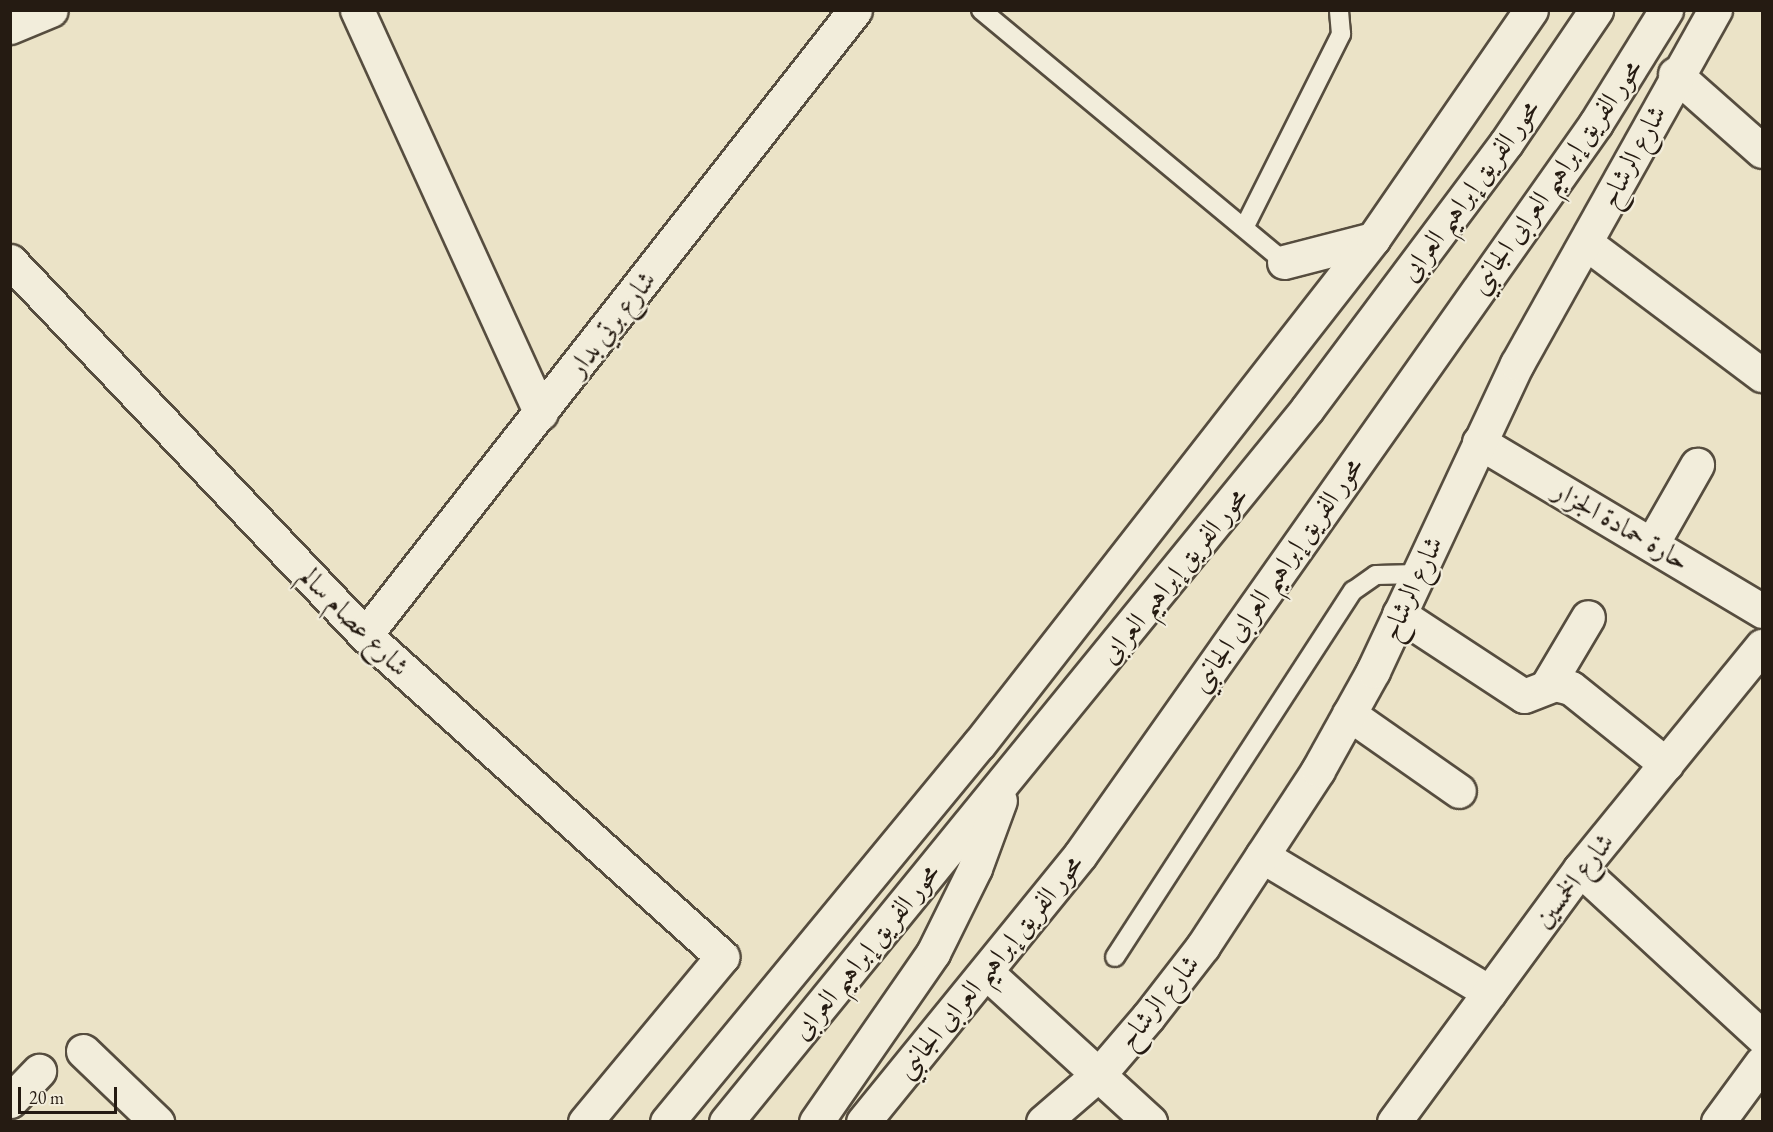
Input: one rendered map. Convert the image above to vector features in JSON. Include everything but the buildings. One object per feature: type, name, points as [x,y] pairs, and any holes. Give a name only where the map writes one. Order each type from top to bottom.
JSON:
[{"type":"street","points":[[10,27],[51,10]]},
{"type":"street","points":[[357,10],[541,414]]},
{"type":"street","name":"شارع برتي بدار","points":[[365,635],[541,414],[855,10]]},
{"type":"street","name":"محور الفريق إبراهيم العرابى","points":[[667,1122],[979,744],[1373,239],[1531,10]]},
{"type":"street","name":"محور الفريق إبراهيم العرابى","points":[[726,1122],[1307,409],[1506,143],[1596,10]]},
{"type":"street","name":"محور الفريق إبراهيم العرابى الجانبي","points":[[864,1122],[987,973],[1080,855],[1596,123],[1666,10]]},
{"type":"street","name":"شارع الرشاح","points":[[1043,1122],[1100,1073],[1203,946],[1262,856],[1348,714],[1399,614],[1479,442],[1675,74],[1715,10]]},
{"type":"street","points":[[1675,74],[1762,151]]},
{"type":"street","points":[[1284,262],[1373,239]]},
{"type":"street","points":[[1586,243],[1762,375]]},
{"type":"street","name":"شارع عصام سالم","points":[[10,261],[365,635],[722,957],[585,1122]]},
{"type":"street","name":"حارة حمادة الجزار","points":[[1479,442],[1653,542],[1762,611]]},
{"type":"street","points":[[1653,542],[1697,465]]},
{"type":"street","points":[[1399,614],[1524,696],[1547,686],[1571,688],[1666,764]]},
{"type":"street","points":[[1547,686],[1588,617]]},
{"type":"street","name":"شارع الخمسين","points":[[1394,1122],[1580,869],[1762,646]]},
{"type":"street","points":[[1348,714],[1459,791]]},
{"type":"street","points":[[816,1122],[933,953],[975,868],[1006,780]]},
{"type":"street","points":[[1262,856],[1489,992]]},
{"type":"street","points":[[1580,869],[1762,1036]]},
{"type":"street","points":[[987,973],[1100,1073],[1150,1122]]},
{"type":"street","points":[[82,1051],[157,1122]]},
{"type":"street","points":[[1718,1122],[1762,1062]]},
{"type":"street","points":[[10,1101],[39,1071]]},
{"type":"lane","points":[[981,10],[1245,226],[1284,262]]},
{"type":"lane","points":[[1245,226],[1341,33],[1339,10]]},
{"type":"lane","points":[[1115,957],[1353,591],[1376,575],[1418,574]]}]
